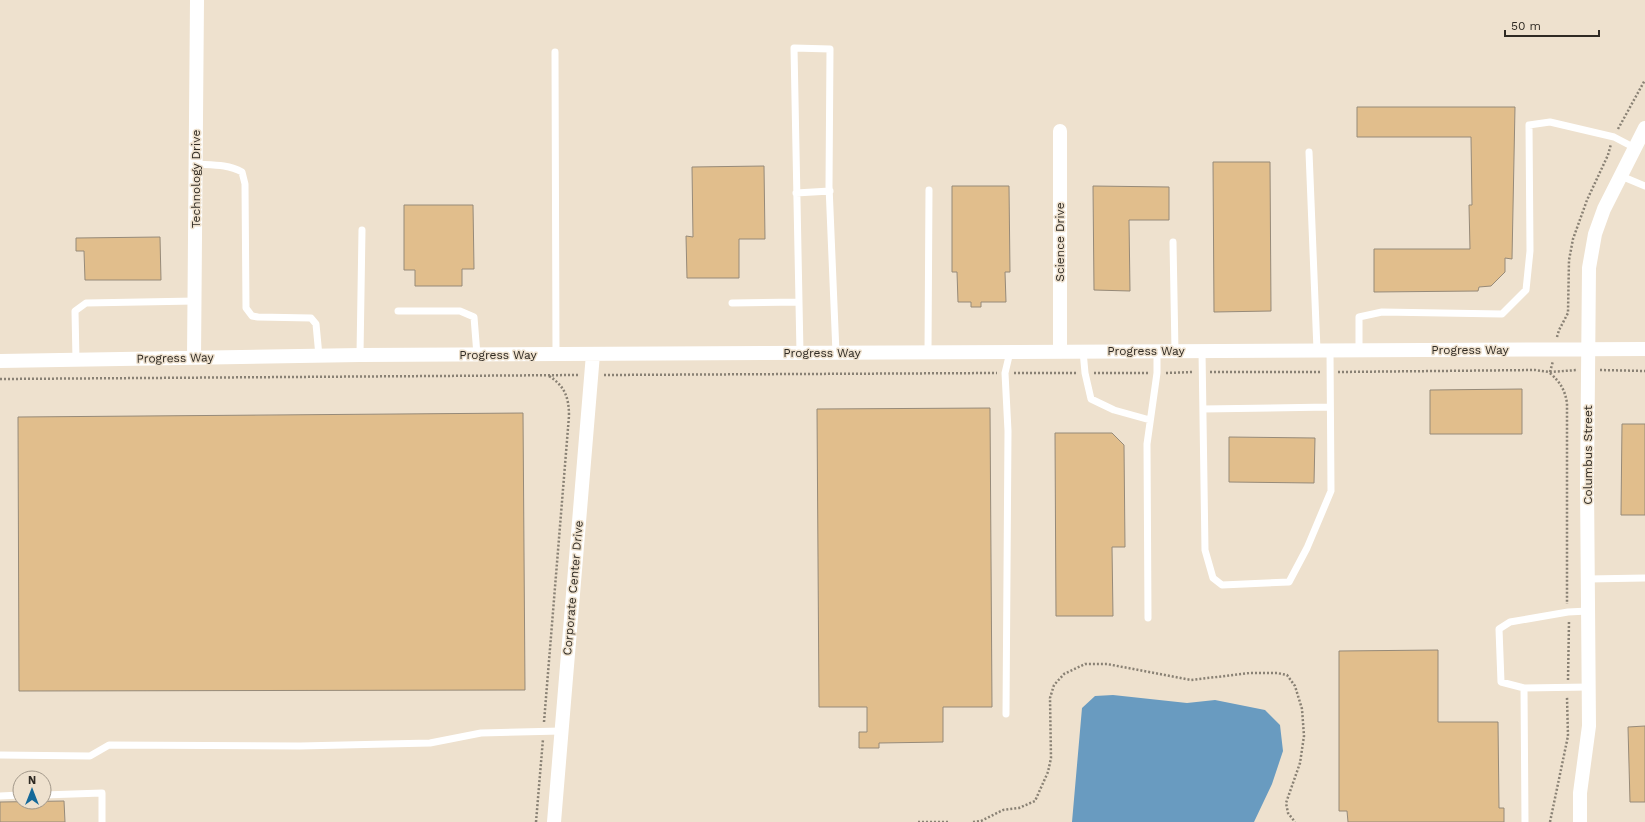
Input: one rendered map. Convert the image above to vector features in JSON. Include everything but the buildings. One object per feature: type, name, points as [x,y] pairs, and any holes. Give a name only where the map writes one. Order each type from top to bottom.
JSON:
[{"type":"street","name":"Technology Drive","points":[[194,358],[197,0]]},
{"type":"street","name":"Columbus Street","points":[[1580,822],[1580,793],[1589,726],[1588,579],[1590,261],[1595,234],[1604,209],[1645,128]]},
{"type":"street","name":"Science Drive","points":[[1060,131],[1060,352]]},
{"type":"street","name":"Progress Way","points":[[0,362],[360,355],[1645,349]]},
{"type":"street","name":"Corporate Center Drive","points":[[554,822],[593,354]]},
{"type":"street","name":"Columbus Street","points":[[1571,822],[1580,793]]},
{"type":"lane","points":[[800,353],[794,48],[830,49],[830,191],[836,353]]},
{"type":"lane","points":[[555,52],[556,354]]},
{"type":"lane","points":[[1359,350],[1359,317],[1382,312],[1502,314],[1526,290],[1530,251],[1529,125],[1550,122],[1614,137],[1635,148]]},
{"type":"lane","points":[[1202,351],[1206,550],[1213,578],[1222,585],[1289,582],[1307,548],[1331,491],[1330,372],[1324,350],[1309,152]]},
{"type":"lane","points":[[196,164],[220,165],[235,168],[242,172],[245,184],[246,308],[252,316],[258,317],[311,318],[316,324],[319,356]]},
{"type":"lane","points":[[1621,176],[1645,186]]},
{"type":"lane","points":[[928,352],[929,190]]},
{"type":"lane","points":[[796,193],[830,191]]},
{"type":"lane","points":[[360,355],[362,230]]},
{"type":"lane","points":[[1172,242],[1175,351]]},
{"type":"lane","points":[[76,360],[75,311],[86,303],[195,300]]},
{"type":"lane","points":[[732,303],[799,302]]},
{"type":"lane","points":[[398,311],[460,311],[474,317],[477,355]]},
{"type":"lane","points":[[1083,351],[1085,373],[1091,399],[1114,410],[1150,420]]},
{"type":"lane","points":[[1148,618],[1147,444],[1157,373],[1157,351]]},
{"type":"lane","points":[[1006,714],[1008,431],[1005,374],[1010,352]]},
{"type":"lane","points":[[1203,409],[1330,407]]},
{"type":"lane","points":[[1588,579],[1645,578]]},
{"type":"lane","points":[[1588,611],[1568,612],[1510,622],[1499,630],[1501,682],[1524,688],[1589,687]]},
{"type":"lane","points":[[1524,688],[1525,822],[1528,822]]},
{"type":"lane","points":[[0,755],[90,756],[109,745],[300,746],[430,743],[481,733],[561,731]]},
{"type":"lane","points":[[52,795],[102,793],[102,822]]},
{"type":"lane","points":[[0,796],[12,795]]},
{"type":"path","points":[[0,379],[1535,370],[1550,372],[1558,380],[1565,391],[1567,403],[1566,478],[1569,524],[1566,560],[1568,612],[1568,736],[1550,822]]},
{"type":"path","points":[[536,822],[569,416],[569,404],[566,393],[560,384],[548,376]]},
{"type":"path","points":[[972,822],[981,822],[1003,810],[1019,808],[1035,801],[1048,772],[1051,758],[1050,698],[1054,685],[1064,674],[1085,664],[1107,664],[1190,680],[1250,673],[1278,673],[1287,675],[1295,686],[1302,709],[1304,736],[1300,763],[1286,803],[1288,813],[1295,822]]},
{"type":"path","points":[[918,822],[948,822]]},
{"type":"water","points":[[1113,695],[1187,703],[1215,700],[1265,710],[1280,725],[1283,751],[1272,784],[1254,822],[1072,822],[1082,708],[1095,696]]}]
